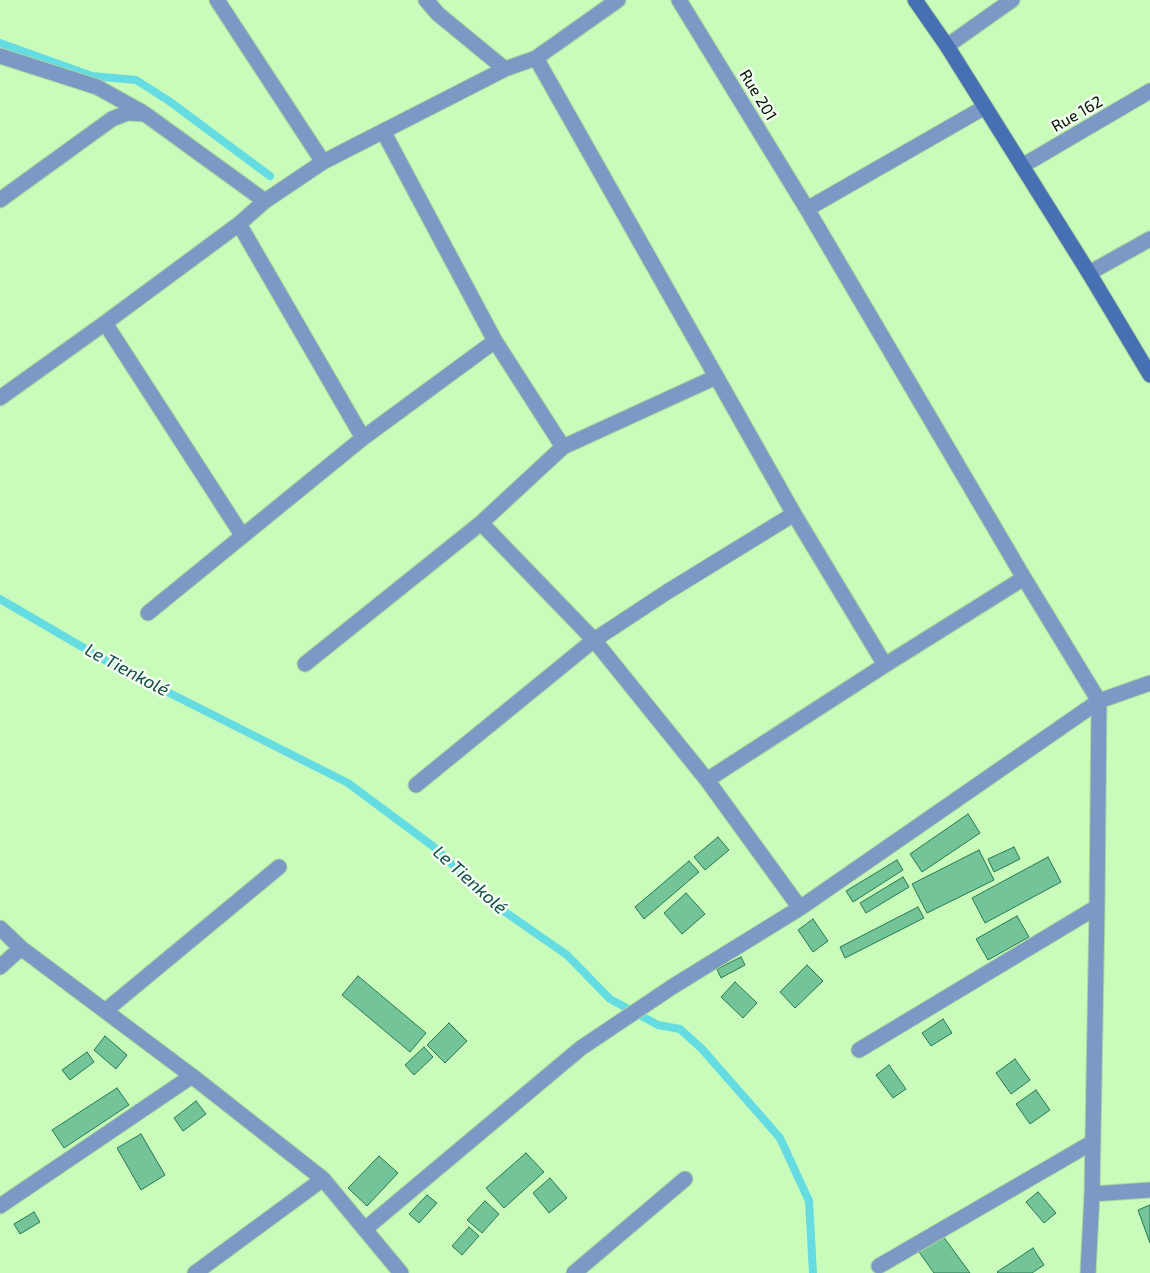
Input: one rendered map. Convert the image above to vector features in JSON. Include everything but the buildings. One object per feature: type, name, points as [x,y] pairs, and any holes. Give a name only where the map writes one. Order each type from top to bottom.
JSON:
[{"type":"main road","points":[[916,0],[1090,273],[1150,375]]},
{"type":"street","points":[[217,0],[323,162]]},
{"type":"street","points":[[426,0],[438,14],[505,69]]},
{"type":"street","points":[[0,398],[239,224],[265,201],[323,162],[505,69],[536,58],[618,0]]},
{"type":"street","name":"Rue 201","points":[[679,0],[807,209],[1098,701]]},
{"type":"street","points":[[947,46],[1012,0]]},
{"type":"street","points":[[0,56],[97,87],[146,114],[265,201]]},
{"type":"street","points":[[536,58],[794,514],[884,665]]},
{"type":"street","name":"Rue 162","points":[[1022,166],[1150,91]]},
{"type":"street","points":[[807,209],[985,108]]},
{"type":"street","points":[[0,200],[112,119],[127,113],[146,114]]},
{"type":"street","points":[[383,131],[495,341],[563,447]]},
{"type":"street","points":[[239,224],[363,438]]},
{"type":"street","points":[[1090,273],[1150,239]]},
{"type":"street","points":[[105,323],[242,535]]},
{"type":"street","points":[[148,613],[363,438],[495,341]]},
{"type":"street","points":[[305,664],[481,524],[563,447],[716,377]]},
{"type":"street","points":[[416,785],[594,640],[667,592],[794,514]]},
{"type":"street","points":[[481,524],[594,640],[707,780],[800,908]]},
{"type":"street","points":[[707,780],[884,665],[1024,578]]},
{"type":"street","points":[[365,1228],[581,1048],[672,986],[800,908],[1098,701],[1150,683]]},
{"type":"street","points":[[1088,1273],[1093,1142],[1098,701]]},
{"type":"street","points":[[105,1011],[279,867]]},
{"type":"street","points":[[859,1050],[1097,907]]},
{"type":"street","points":[[0,928],[21,948],[192,1076],[323,1179],[401,1273]]},
{"type":"street","points":[[0,966],[21,948]]},
{"type":"street","points":[[0,1206],[192,1076]]},
{"type":"street","points":[[879,1266],[1093,1142]]},
{"type":"street","points":[[195,1273],[323,1179]]},
{"type":"street","points":[[574,1273],[685,1179]]},
{"type":"street","points":[[1092,1194],[1150,1190]]},
{"type":"waterway","points":[[0,43],[92,76],[136,80],[169,101],[270,176]]},
{"type":"waterway","name":"Le Tienkolé","points":[[0,599],[108,662],[348,783],[434,847],[495,905],[567,955],[610,999],[658,1025],[680,1029],[702,1049],[780,1138],[809,1201],[813,1273]]}]
